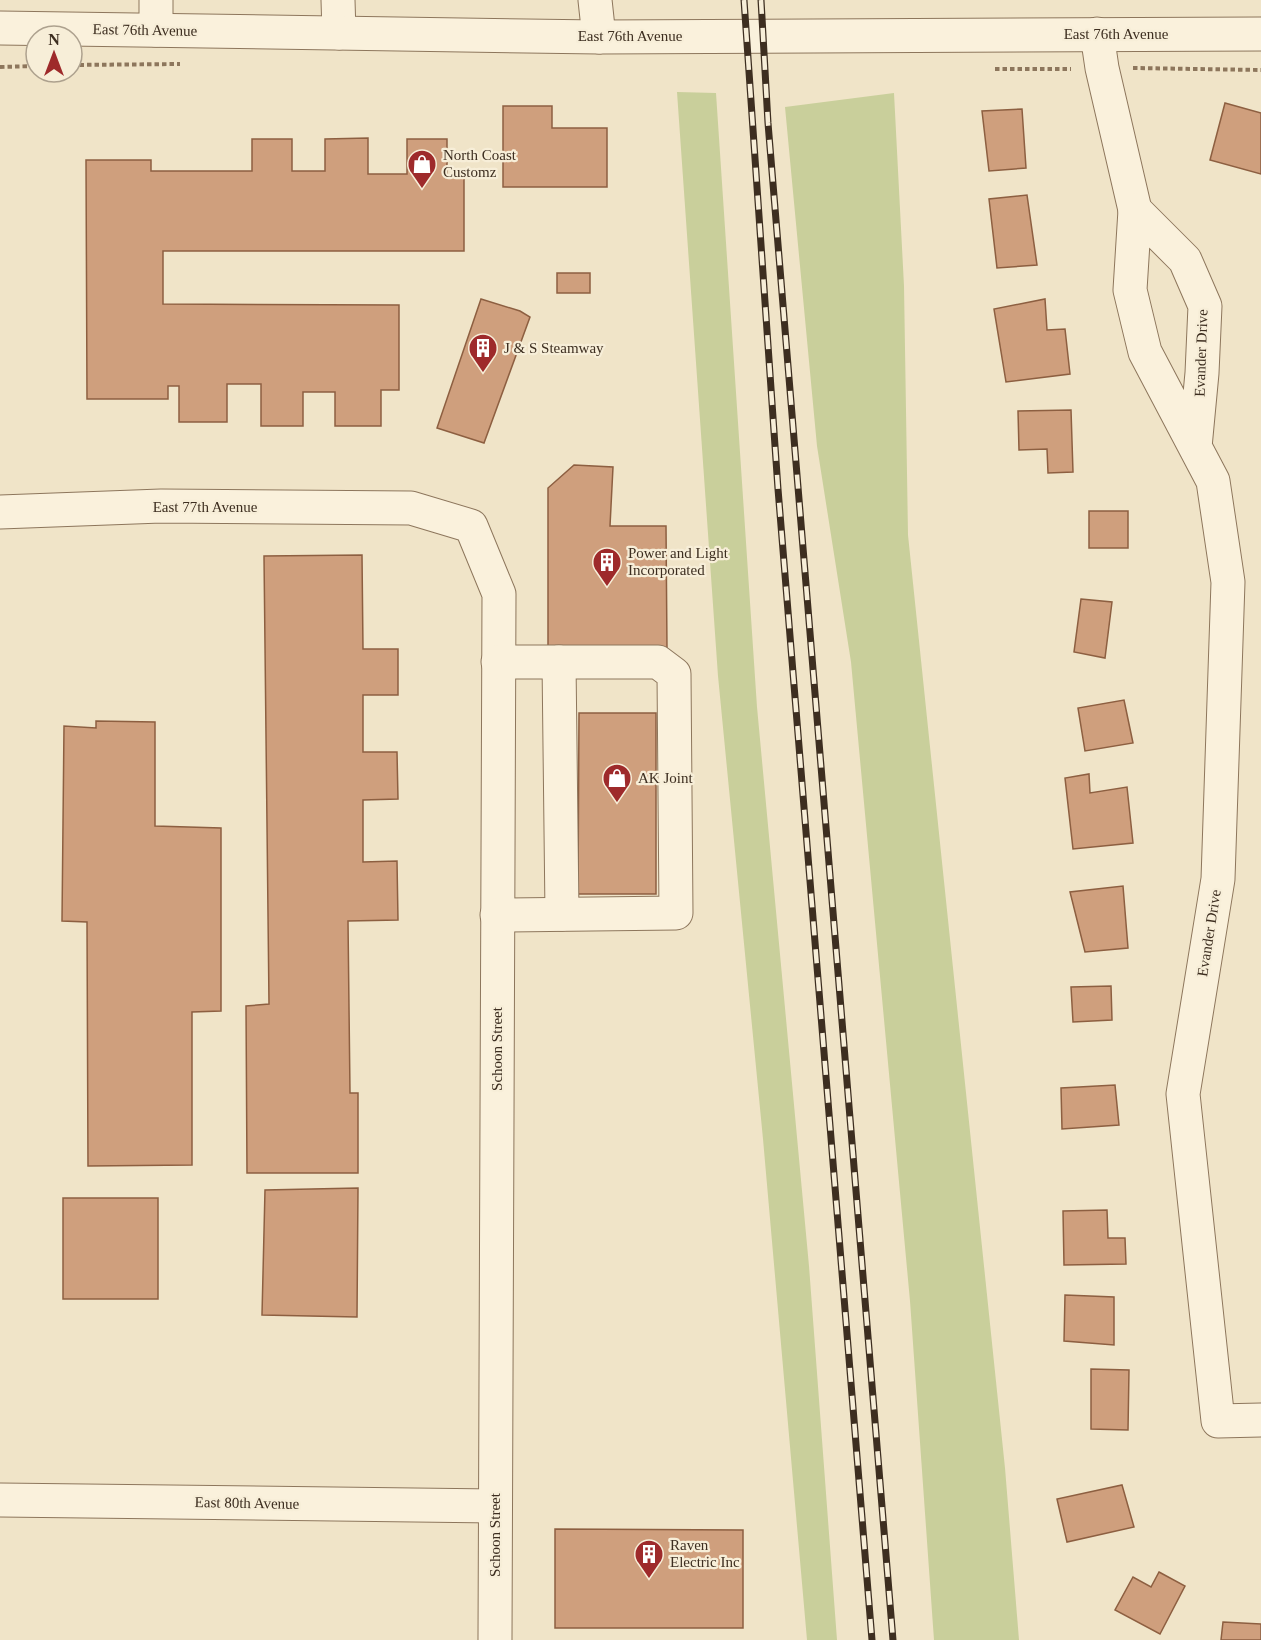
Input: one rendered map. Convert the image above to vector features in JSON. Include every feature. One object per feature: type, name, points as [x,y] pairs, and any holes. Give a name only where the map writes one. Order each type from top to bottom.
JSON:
[{"type":"street","points":[[338,0],[339,33]]},
{"type":"street","points":[[595,0],[599,37]]},
{"type":"street","name":"East 76th Avenue","points":[[0,28],[156,15],[339,33],[599,37],[1261,34]]},
{"type":"street","name":"Evander Drive","points":[[1097,34],[1102,68],[1135,210],[1130,290],[1145,352],[1213,482],[1228,582],[1218,879],[1183,1094],[1218,1420],[1261,1420]]},
{"type":"street","name":"Evander Drive","points":[[1135,210],[1185,260],[1205,306],[1195,447]]},
{"type":"street","name":"East 77th Avenue","points":[[0,512],[161,506],[411,508]]},
{"type":"street","name":"Schoon Street","points":[[411,508],[471,526],[499,594],[495,1640]]},
{"type":"street","points":[[497,915],[676,913],[674,674],[658,662],[498,662]]},
{"type":"street","points":[[559,662],[562,914]]},
{"type":"street","name":"East 80th Avenue","points":[[0,1500],[495,1506]]},
{"type":"path","points":[[0,67],[24,66]]},
{"type":"green space","points":[[677,92],[716,93],[757,707],[809,1266],[837,1640],[807,1640],[763,1139],[718,676]]},
{"type":"green space","points":[[894,93],[904,286],[908,535],[1005,1468],[1019,1640],[934,1640],[910,1301],[851,662],[817,446],[785,107]]},
{"type":"building","points":[[1225,103],[1261,113],[1261,174],[1210,160]]},
{"type":"building","points":[[503,106],[552,106],[552,128],[607,128],[607,187],[503,187]]},
{"type":"building","points":[[1022,109],[1026,168],[989,171],[982,111]]},
{"type":"building","points":[[368,138],[368,174],[407,174],[407,139],[447,139],[447,178],[464,178],[464,251],[163,251],[163,304],[399,305],[399,390],[381,390],[381,426],[335,426],[335,392],[303,392],[303,426],[261,426],[261,384],[227,384],[227,422],[179,422],[179,386],[168,386],[168,399],[87,399],[86,160],[151,160],[151,171],[252,171],[252,139],[292,139],[292,171],[325,171],[325,139]]},
{"type":"building","points":[[1027,195],[1037,265],[997,268],[989,199]]},
{"type":"building","points":[[557,273],[590,273],[590,293],[557,293]]},
{"type":"building","name":"J & S Steamway","points":[[481,299],[520,311],[530,317],[484,443],[437,428]]},
{"type":"building","points":[[1045,299],[1047,330],[1065,329],[1070,374],[1006,382],[994,309]]},
{"type":"building","points":[[1071,410],[1073,472],[1048,473],[1047,449],[1019,450],[1018,411]]},
{"type":"building","name":"Power and Light Incorporated","points":[[574,465],[613,467],[610,526],[666,526],[667,649],[548,650],[548,488]]},
{"type":"building","points":[[1089,511],[1128,511],[1128,548],[1089,548]]},
{"type":"building","points":[[362,555],[363,649],[398,649],[398,695],[363,695],[363,752],[397,752],[398,799],[363,800],[363,862],[397,861],[398,920],[348,921],[350,1093],[358,1093],[358,1173],[247,1173],[246,1006],[269,1004],[264,556]]},
{"type":"building","points":[[1081,599],[1112,602],[1105,658],[1074,652]]},
{"type":"building","points":[[1124,700],[1133,743],[1085,751],[1078,708]]},
{"type":"building","name":"AK Joint","points":[[579,713],[656,713],[656,894],[578,894]]},
{"type":"building","points":[[96,721],[155,722],[155,826],[221,828],[221,1011],[192,1012],[192,1165],[88,1166],[87,922],[62,921],[64,726],[96,728]]},
{"type":"building","points":[[1089,774],[1090,793],[1127,787],[1133,843],[1073,849],[1065,778]]},
{"type":"building","points":[[1123,886],[1128,948],[1085,952],[1070,892]]},
{"type":"building","points":[[1111,986],[1112,1020],[1073,1022],[1071,987]]},
{"type":"building","points":[[1115,1085],[1119,1125],[1062,1129],[1061,1088]]},
{"type":"building","points":[[358,1188],[357,1317],[262,1315],[265,1190]]},
{"type":"building","points":[[63,1198],[158,1198],[158,1299],[63,1299]]},
{"type":"building","points":[[1107,1210],[1108,1238],[1125,1238],[1126,1264],[1064,1265],[1063,1211]]},
{"type":"building","points":[[1065,1295],[1114,1297],[1114,1345],[1064,1341]]},
{"type":"building","points":[[1091,1369],[1129,1370],[1128,1430],[1091,1429]]},
{"type":"building","points":[[1122,1485],[1134,1527],[1067,1542],[1057,1499]]},
{"type":"building","name":"Raven Electric Inc","points":[[555,1529],[743,1530],[743,1628],[555,1628]]},
{"type":"building","points":[[1159,1572],[1185,1586],[1160,1634],[1115,1610],[1133,1577],[1151,1587]]},
{"type":"building","points":[[1223,1622],[1261,1624],[1261,1640],[1221,1640]]},
{"type":"railway","points":[[744,0],[778,489],[872,1640]]},
{"type":"railway","points":[[761,0],[768,123],[893,1640]]},
{"type":"place","name":"North Coast Customz","points":[[422,190]]},
{"type":"place","name":"J & S Steamway","points":[[483,374]]},
{"type":"place","name":"Power and Light Incorporated","points":[[607,588]]},
{"type":"place","name":"AK Joint","points":[[617,804]]},
{"type":"place","name":"Raven Electric Inc","points":[[649,1580]]}]
